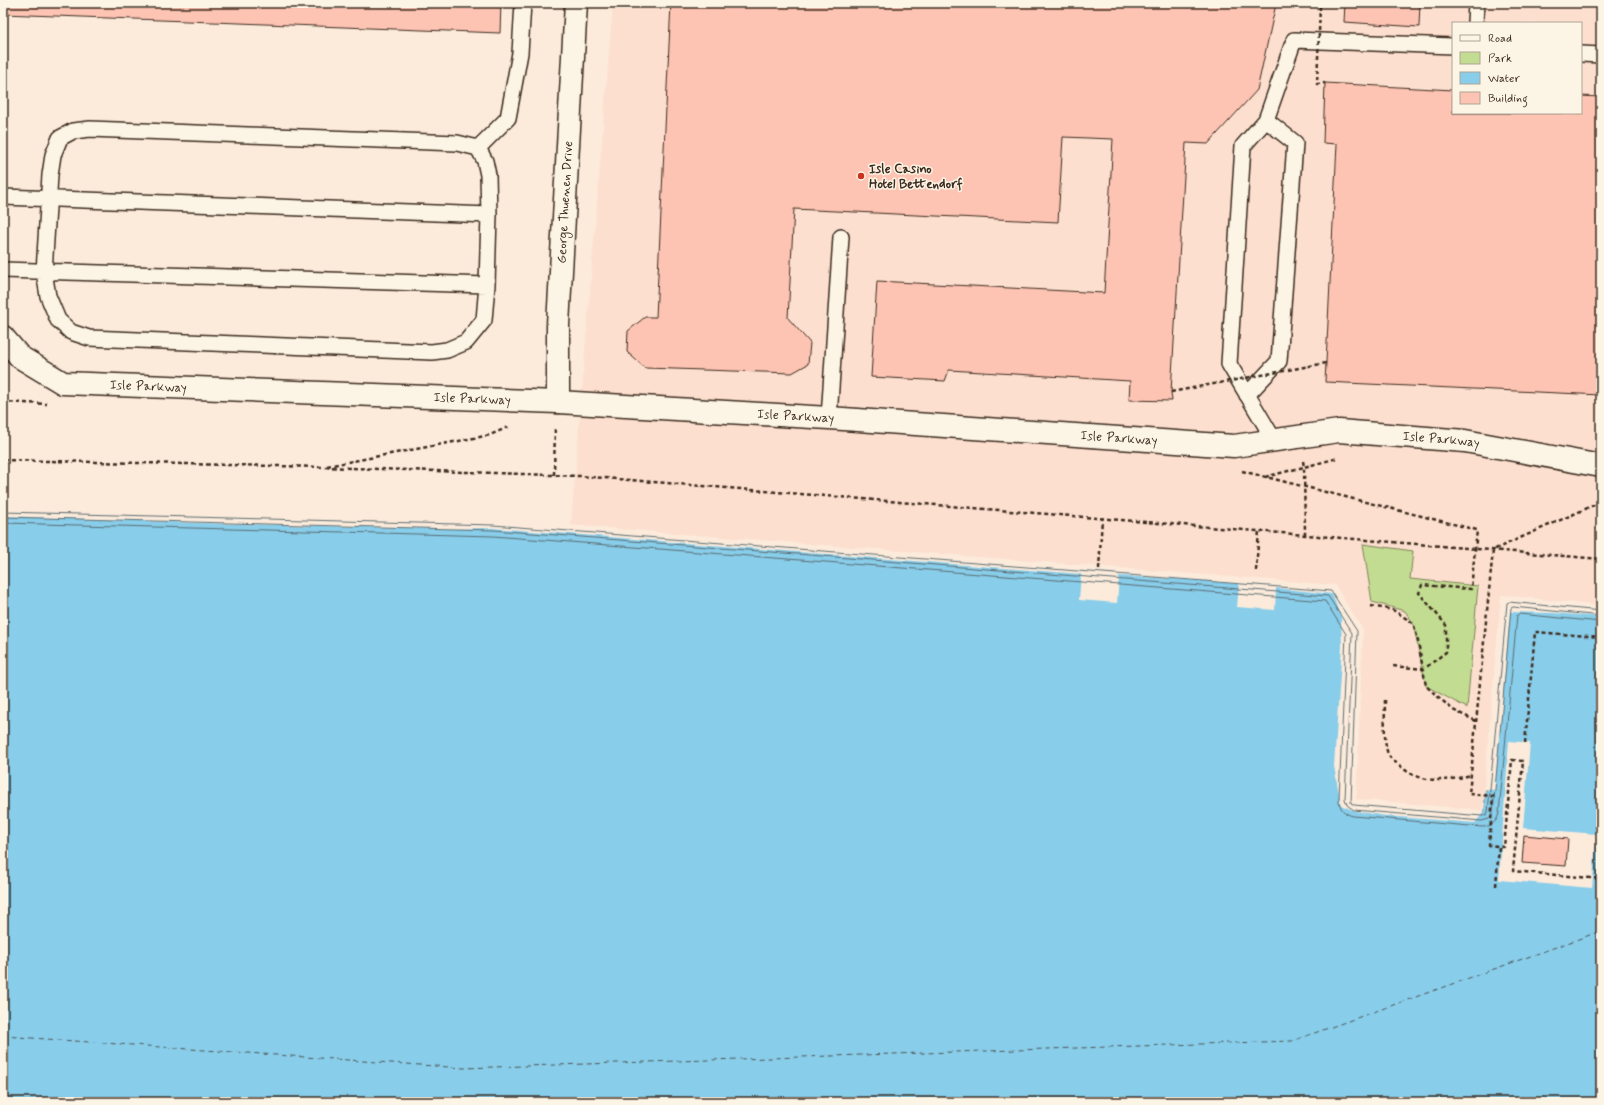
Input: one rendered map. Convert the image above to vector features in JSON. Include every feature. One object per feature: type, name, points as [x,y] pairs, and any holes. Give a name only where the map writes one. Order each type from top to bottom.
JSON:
[{"type":"street","name":"George Thuenen Drive","points":[[556,411],[558,324],[576,3]]},
{"type":"street","name":"Isle Parkway","points":[[3,337],[20,357],[63,383],[556,411],[829,418],[1234,446],[1339,431],[1465,442],[1601,466]]},
{"type":"lane","points":[[478,148],[508,118],[520,53],[523,3]]},
{"type":"lane","points":[[1475,22],[1476,3]]},
{"type":"lane","points":[[1274,440],[1229,364],[1243,146],[1266,120],[1294,40],[1452,46]]},
{"type":"lane","points":[[1582,54],[1601,55]]},
{"type":"lane","points":[[1247,395],[1279,361],[1295,143],[1266,120]]},
{"type":"lane","points":[[90,129],[457,143],[478,148],[485,161],[488,175],[489,215],[487,285],[484,320],[466,342],[447,350],[432,352],[89,338],[71,332],[58,320],[48,296],[44,272],[47,199],[53,155],[60,138],[73,131],[90,129]]},
{"type":"lane","points":[[3,197],[489,215]]},
{"type":"lane","points":[[829,418],[841,237]]},
{"type":"lane","points":[[3,270],[487,285]]},
{"type":"path","points":[[1320,6],[1317,84],[1325,83]]},
{"type":"path","points":[[1171,392],[1326,364]]},
{"type":"path","points":[[3,402],[51,404]]},
{"type":"path","points":[[554,475],[556,411]]},
{"type":"path","points":[[322,467],[490,435],[514,425]]},
{"type":"path","points":[[3,460],[322,467],[596,477],[1601,559]]},
{"type":"path","points":[[1265,477],[1304,467],[1305,534]]},
{"type":"path","points":[[1238,470],[1477,530],[1471,589],[1422,585],[1419,593],[1446,625],[1446,652],[1424,669],[1392,666]]},
{"type":"path","points":[[1493,550],[1601,502]]},
{"type":"path","points":[[1099,569],[1102,518]]},
{"type":"path","points":[[1256,571],[1259,530]]},
{"type":"path","points":[[1493,550],[1469,794],[1493,796],[1489,846],[1504,847],[1512,760],[1523,761],[1513,871],[1601,879]]},
{"type":"path","points":[[1371,606],[1393,610],[1413,623],[1424,669],[1426,686],[1453,710],[1476,721]]},
{"type":"path","points":[[1525,743],[1535,632],[1601,637]]},
{"type":"path","points":[[1385,700],[1385,737],[1388,755],[1403,769],[1417,777],[1434,781],[1471,775]]},
{"type":"path","points":[[1496,886],[1499,846]]},
{"type":"path","points":[[1593,879],[1601,879]]},
{"type":"shaded area","points":[[613,3],[1601,3],[1601,608],[1492,721],[1484,812],[1354,801],[571,526]]},
{"type":"green space","points":[[1363,544],[1413,551],[1410,579],[1478,586],[1467,708],[1426,686],[1413,623],[1405,611],[1372,602]]},
{"type":"water","points":[[3,508],[434,520],[1334,587],[1361,630],[1354,801],[1484,812],[1503,597],[1601,608],[1601,1102],[3,1102]]},
{"type":"pier","points":[[3,506],[493,519],[1335,585],[1363,630],[1356,799],[1482,810],[1483,803],[1485,803],[1484,812],[1475,823],[1386,816],[1355,811],[1341,805],[1334,766],[1342,646],[1341,618],[1332,594],[1276,588],[1275,610],[1237,607],[1239,584],[1119,576],[1117,603],[1079,600],[1081,574],[493,528],[445,529],[194,523],[3,516]]},
{"type":"pier","points":[[1504,595],[1601,606],[1601,617],[1553,613],[1510,612],[1495,790],[1484,789],[1501,596]]},
{"type":"pier","points":[[1509,741],[1530,743],[1523,828],[1597,834],[1592,888],[1499,880]]},
{"type":"building","points":[[3,3],[501,3],[500,33],[3,14]]},
{"type":"building","name":"Isle Casino Hotel Bettendorf","points":[[671,3],[1320,3],[1320,6],[1276,4],[1257,90],[1208,144],[1186,143],[1171,392],[1172,401],[1129,400],[1130,381],[949,370],[945,381],[871,377],[877,281],[1104,293],[1113,139],[1063,137],[1058,222],[794,209],[788,318],[810,343],[808,364],[792,373],[645,368],[627,352],[628,331],[645,317],[656,317]]},
{"type":"building","points":[[1345,3],[1420,3],[1419,27],[1344,22]]},
{"type":"building","points":[[1325,83],[1452,90],[1452,114],[1582,114],[1582,96],[1601,97],[1601,395],[1325,382],[1337,144],[1323,143]]},
{"type":"building","points":[[1524,835],[1568,839],[1566,866],[1522,863]]},
{"type":"ferry route","points":[[3,1036],[463,1068],[1292,1041],[1601,931]]},
{"type":"place","name":"Isle Casino Hotel Bettendorf","points":[[861,176]]}]
